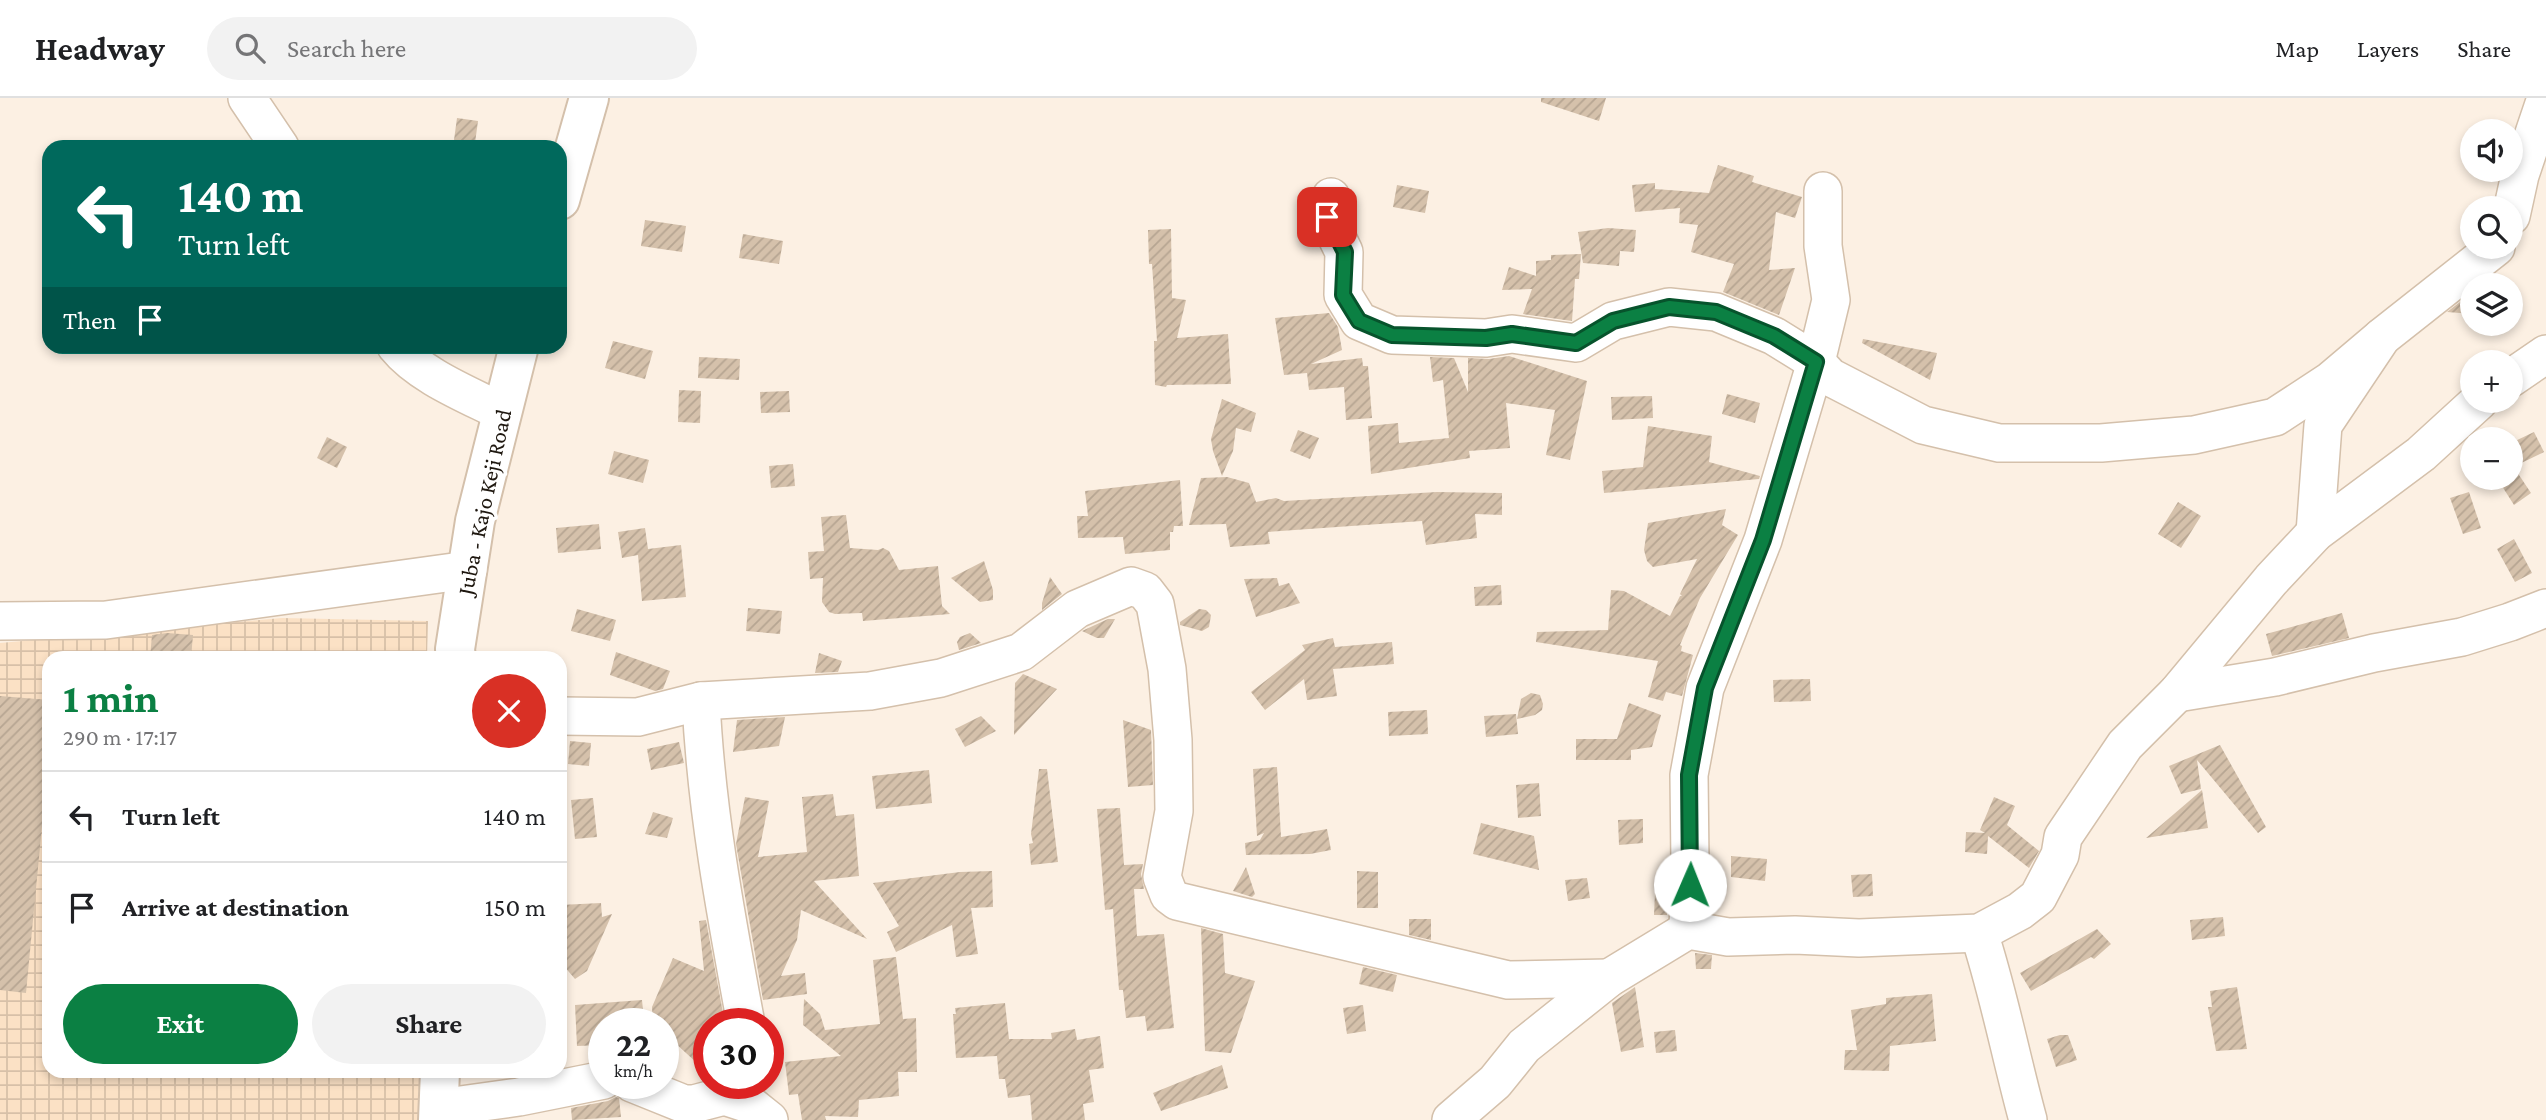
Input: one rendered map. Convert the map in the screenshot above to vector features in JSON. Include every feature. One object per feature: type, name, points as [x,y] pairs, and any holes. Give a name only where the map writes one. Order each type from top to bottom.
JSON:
[{"type":"main road","points":[[567,175],[589,98]]},
{"type":"main road","name":"Juba - Kajo Keji Road","points":[[457,651],[475,521],[517,354]]},
{"type":"street","points":[[247,98],[275,140]]},
{"type":"street","points":[[2515,196],[2546,99]]},
{"type":"street","points":[[1688,930],[1689,775],[1705,688],[1763,540],[1816,362],[1831,300],[1823,246],[1823,191]]},
{"type":"street","points":[[1331,197],[1327,217],[1345,252],[1343,295],[1359,321],[1392,335],[1486,338],[1512,334],[1576,343],[1613,321],[1669,307],[1716,312],[1774,336],[1816,362],[1830,377],[1923,425],[1999,443],[2101,443],[2194,435],[2275,417],[2330,381],[2481,259]]},
{"type":"street","points":[[2315,533],[2323,425],[2382,337]]},
{"type":"street","points":[[402,354],[442,381],[502,412]]},
{"type":"street","points":[[2523,370],[2546,354]]},
{"type":"street","points":[[1451,1120],[1495,1082],[1524,1046],[1609,978],[1688,930],[1728,937],[1796,935],[1859,938],[1979,933],[2020,911],[2038,897],[2060,855],[2063,837],[2125,745],[2177,693],[2271,580],[2315,533],[2421,454],[2466,413]]},
{"type":"street","points":[[0,621],[106,620],[468,569]]},
{"type":"street","points":[[567,716],[638,717],[701,701],[870,691],[941,678],[1021,653],[1077,609],[1131,586],[1145,591],[1155,604],[1167,668],[1173,740],[1174,811],[1162,877],[1169,895],[1177,901],[1508,980],[1609,978]]},
{"type":"street","points":[[2177,693],[2275,677],[2374,653],[2462,637],[2546,608]]},
{"type":"street","points":[[701,701],[703,753],[715,851],[743,1008]]},
{"type":"street","points":[[1979,933],[1995,984],[2028,1120]]},
{"type":"street","points":[[439,1100],[519,1097],[588,1083]]},
{"type":"street","points":[[672,1099],[684,1104],[694,1104],[724,1096],[749,1104],[768,1119]]},
{"type":"street","points":[[762,1099],[768,1119]]},
{"type":"shaded area","points":[[282,618],[428,621],[427,651],[42,651],[42,1078],[449,1078],[447,1120],[0,1120],[0,643]]},
{"type":"building","points":[[1541,98],[1606,98],[1599,121],[1541,102]]},
{"type":"building","points":[[457,118],[478,121],[475,140],[454,140]]},
{"type":"building","points":[[1718,165],[1754,176],[1752,182],[1802,197],[1795,218],[1776,212],[1769,270],[1795,268],[1779,315],[1723,292],[1734,264],[1691,252],[1698,225],[1679,223],[1680,208],[1635,212],[1632,185],[1655,183],[1655,189],[1709,193]]},
{"type":"building","points":[[1397,185],[1429,191],[1425,213],[1393,207]]},
{"type":"building","points":[[645,220],[686,226],[682,252],[641,246]]},
{"type":"building","points":[[1608,228],[1636,230],[1634,252],[1620,251],[1619,266],[1583,263],[1578,232]]},
{"type":"building","points":[[1171,229],[1172,298],[1186,300],[1177,338],[1228,334],[1231,384],[1166,387],[1155,385],[1154,341],[1157,341],[1148,230]]},
{"type":"building","points":[[743,234],[783,241],[779,264],[739,258]]},
{"type":"building","points":[[1581,254],[1579,279],[1575,279],[1572,321],[1523,314],[1532,289],[1502,290],[1509,267],[1536,276],[1536,261],[1551,260],[1551,255]]},
{"type":"building","points":[[2460,302],[2460,313],[2447,312]]},
{"type":"building","points":[[1329,313],[1338,327],[1342,350],[1311,364],[1362,358],[1363,366],[1368,366],[1372,418],[1346,420],[1344,387],[1309,390],[1307,373],[1284,375],[1275,318]]},
{"type":"building","points":[[1863,339],[1937,353],[1930,380],[1862,343]]},
{"type":"building","points":[[613,341],[653,351],[645,379],[605,368]]},
{"type":"building","points":[[1509,356],[1587,381],[1570,460],[1546,455],[1555,410],[1506,403],[1510,448],[1469,451],[1470,458],[1371,474],[1368,426],[1398,423],[1399,443],[1449,438],[1443,380],[1433,382],[1430,357],[1454,358],[1468,392],[1468,358]]},
{"type":"building","points":[[699,357],[740,359],[739,380],[698,378]]},
{"type":"building","points":[[679,390],[701,391],[700,423],[678,422]]},
{"type":"building","points":[[789,391],[790,412],[761,413],[760,392]]},
{"type":"building","points":[[1727,394],[1760,403],[1755,423],[1722,414]]},
{"type":"building","points":[[1652,396],[1653,418],[1612,420],[1611,397]]},
{"type":"building","points":[[1222,399],[1256,413],[1251,432],[1236,428],[1233,451],[1222,476],[1211,439]]},
{"type":"building","points":[[1648,426],[1712,436],[1709,462],[1760,476],[1759,479],[1604,493],[1602,471],[1643,467]]},
{"type":"building","points":[[1298,430],[1319,438],[1310,459],[1290,451]]},
{"type":"building","points":[[2534,432],[2544,452],[2523,462],[2523,437]]},
{"type":"building","points":[[327,437],[347,447],[337,468],[317,458]]},
{"type":"building","points":[[614,451],[649,460],[643,483],[608,474]]},
{"type":"building","points":[[793,464],[795,486],[771,488],[769,466]]},
{"type":"building","points":[[1227,477],[1249,483],[1256,502],[1276,498],[1284,501],[1437,492],[1502,493],[1502,515],[1475,514],[1477,538],[1426,545],[1422,521],[1268,532],[1270,544],[1230,547],[1226,524],[1189,525],[1201,478]]},
{"type":"building","points":[[1180,480],[1183,526],[1174,526],[1173,532],[1170,532],[1170,550],[1125,554],[1123,537],[1078,538],[1077,516],[1088,516],[1085,491]]},
{"type":"building","points":[[2523,481],[2531,493],[2514,505],[2504,490],[2523,490]]},
{"type":"building","points":[[2469,492],[2481,528],[2463,534],[2450,498]]},
{"type":"building","points":[[2178,502],[2201,516],[2181,548],[2158,534]]},
{"type":"building","points":[[1726,509],[1722,525],[1738,535],[1700,598],[1680,645],[1681,651],[1693,655],[1682,696],[1666,692],[1663,701],[1648,697],[1658,661],[1536,642],[1537,632],[1608,630],[1611,590],[1624,591],[1670,616],[1682,596],[1680,594],[1697,559],[1653,567],[1647,561],[1644,550],[1648,523]]},
{"type":"building","points":[[846,515],[850,548],[883,548],[889,551],[899,570],[938,566],[942,606],[950,614],[863,621],[862,613],[829,612],[822,602],[823,578],[810,579],[808,552],[824,551],[821,517]]},
{"type":"building","points":[[599,524],[601,549],[558,553],[556,528]]},
{"type":"building","points":[[645,528],[648,549],[681,545],[686,597],[642,601],[638,555],[622,558],[618,532]]},
{"type":"building","points":[[2514,539],[2532,573],[2515,582],[2497,549]]},
{"type":"building","points":[[984,561],[993,590],[993,600],[980,602],[951,578]]},
{"type":"building","points":[[1050,577],[1062,594],[1042,610],[1042,603]]},
{"type":"building","points":[[1277,578],[1279,586],[1289,583],[1300,603],[1256,617],[1244,579]]},
{"type":"building","points":[[1501,585],[1502,605],[1475,606],[1474,587]]},
{"type":"building","points":[[748,608],[782,611],[780,634],[746,631]]},
{"type":"building","points":[[577,609],[616,620],[610,641],[571,631]]},
{"type":"building","points":[[1199,609],[1206,610],[1211,615],[1209,627],[1202,631],[1180,625],[1180,622]]},
{"type":"building","points":[[2342,613],[2349,638],[2272,656],[2266,634]]},
{"type":"building","points":[[1108,619],[1115,619],[1104,638],[1097,638],[1082,631]]},
{"type":"building","points":[[970,633],[981,643],[959,650],[957,642],[960,637]]},
{"type":"building","points":[[152,635],[193,635],[192,651],[151,651]]},
{"type":"building","points":[[1333,638],[1335,647],[1392,642],[1394,664],[1333,669],[1337,696],[1307,700],[1304,679],[1265,710],[1251,692],[1305,650],[1302,645]]},
{"type":"building","points":[[616,652],[670,671],[663,689],[655,691],[610,675]]},
{"type":"building","points":[[819,653],[842,661],[838,672],[815,673]]},
{"type":"building","points":[[1023,674],[1057,689],[1014,735],[1015,683]]},
{"type":"building","points":[[1810,679],[1811,701],[1774,702],[1773,680]]},
{"type":"building","points":[[1531,693],[1540,695],[1542,710],[1535,715],[1517,719],[1521,699]]},
{"type":"building","points":[[0,696],[42,699],[42,826],[26,993],[0,990]]},
{"type":"building","points":[[1629,703],[1661,715],[1652,747],[1631,750],[1631,760],[1576,760],[1576,739],[1617,739]]},
{"type":"building","points":[[1427,710],[1428,734],[1389,736],[1388,712]]},
{"type":"building","points":[[1516,714],[1518,734],[1486,737],[1484,716]]},
{"type":"building","points":[[981,716],[996,731],[965,747],[955,729]]},
{"type":"building","points":[[785,717],[779,746],[733,752],[737,720]]},
{"type":"building","points":[[1123,720],[1151,730],[1153,785],[1128,787]]},
{"type":"building","points":[[570,741],[591,743],[589,766],[568,764]]},
{"type":"building","points":[[679,742],[684,763],[651,770],[647,749]]},
{"type":"building","points":[[2220,745],[2266,827],[2258,833],[2197,760],[2201,789],[2181,794],[2169,766]]},
{"type":"building","points":[[1277,767],[1281,837],[1327,829],[1331,850],[1310,854],[1246,855],[1245,843],[1260,840],[1264,833],[1257,836],[1253,769]]},
{"type":"building","points":[[1039,769],[1047,769],[1058,862],[1031,865],[1029,844],[1033,843],[1031,834]]},
{"type":"building","points":[[929,770],[932,803],[876,809],[872,776]]},
{"type":"building","points":[[1539,783],[1541,816],[1518,818],[1516,785]]},
{"type":"building","points":[[2202,790],[2208,828],[2146,838]]},
{"type":"building","points":[[833,794],[836,816],[854,814],[859,876],[814,881],[867,939],[801,910],[797,940],[781,976],[805,973],[807,994],[763,1000],[736,844],[745,797],[769,801],[758,857],[807,852],[802,797]]},
{"type":"building","points":[[1994,797],[2015,806],[2007,825],[2039,851],[2029,868],[1988,836],[1987,854],[1965,852],[1966,832],[1985,833],[1980,830]]},
{"type":"building","points":[[593,798],[597,837],[575,839],[571,800]]},
{"type":"building","points":[[1120,808],[1124,865],[1143,864],[1141,874],[1144,889],[1134,889],[1137,936],[1164,934],[1174,1028],[1147,1031],[1145,1016],[1126,1018],[1123,990],[1119,990],[1113,909],[1105,910],[1097,809]]},
{"type":"building","points":[[653,812],[673,818],[667,838],[645,834]]},
{"type":"building","points":[[1643,819],[1643,843],[1619,845],[1618,820]]},
{"type":"building","points":[[1481,823],[1534,836],[1539,870],[1473,854]]},
{"type":"building","points":[[1731,856],[1767,859],[1765,881],[1731,877]]},
{"type":"building","points":[[1246,867],[1255,894],[1252,897],[1233,891]]},
{"type":"building","points":[[992,871],[993,907],[971,908],[978,954],[956,957],[952,925],[896,952],[887,932],[899,926],[873,883],[960,872]]},
{"type":"building","points":[[1357,871],[1378,872],[1378,908],[1357,908]]},
{"type":"building","points":[[1872,874],[1873,896],[1853,897],[1851,875]]},
{"type":"building","points":[[1587,878],[1590,898],[1568,901],[1565,880]]},
{"type":"building","points":[[1655,893],[1668,893],[1667,915],[1654,915]]},
{"type":"building","points":[[601,903],[602,917],[612,914],[587,971],[575,979],[567,970],[567,905]]},
{"type":"building","points":[[2223,917],[2225,936],[2192,940],[2190,920]]},
{"type":"building","points":[[1409,919],[1431,919],[1431,940],[1409,935]]},
{"type":"building","points":[[706,920],[722,1008],[693,1008],[693,1059],[679,1047],[679,1008],[652,1007],[673,958],[704,971],[699,921]]},
{"type":"building","points":[[1201,928],[1223,934],[1225,973],[1255,981],[1231,1053],[1205,1051]]},
{"type":"building","points":[[2097,929],[2111,944],[2094,959],[2091,957],[2031,991],[2020,973]]},
{"type":"building","points":[[1695,953],[1712,955],[1711,969],[1696,969]]},
{"type":"building","points":[[896,957],[903,1019],[916,1018],[917,1072],[898,1072],[899,1096],[859,1100],[858,1117],[825,1116],[826,1120],[802,1120],[798,1094],[789,1095],[785,1062],[841,1056],[803,1025],[804,999],[820,1014],[825,1030],[880,1024],[873,960]]},
{"type":"building","points":[[1363,967],[1397,975],[1393,992],[1359,984]]},
{"type":"building","points":[[1635,987],[1644,1047],[1621,1052],[1612,1003]]},
{"type":"building","points":[[2237,987],[2247,1049],[2216,1051],[2208,1007],[2212,1007],[2210,991]]},
{"type":"building","points":[[1932,994],[1936,1041],[1890,1046],[1889,1071],[1844,1070],[1845,1050],[1857,1050],[1851,1010],[1886,1004],[1886,998]]},
{"type":"building","points":[[642,1000],[643,1008],[588,1008],[588,1046],[577,1046],[575,1005]]},
{"type":"building","points":[[1005,1003],[1009,1039],[1052,1039],[1051,1033],[1075,1029],[1077,1040],[1100,1036],[1104,1068],[1089,1070],[1094,1102],[1083,1104],[1085,1120],[1032,1120],[1030,1095],[1008,1098],[1005,1079],[999,1079],[997,1056],[956,1058],[953,1014],[956,1014],[955,1008]]},
{"type":"building","points":[[1363,1005],[1366,1031],[1347,1034],[1343,1008]]},
{"type":"building","points":[[1675,1030],[1677,1051],[1656,1053],[1654,1032]]},
{"type":"building","points":[[2068,1035],[2077,1060],[2056,1067],[2047,1039]]},
{"type":"building","points":[[1222,1065],[1228,1088],[1161,1111],[1153,1093]]},
{"type":"building","points":[[619,1099],[621,1117],[572,1120],[571,1108]]},
{"type":"route","points":[[1327,217],[1345,252],[1343,295],[1359,321],[1392,335],[1486,338],[1512,334],[1576,343],[1613,321],[1669,307],[1716,312],[1774,336],[1816,362],[1763,540],[1730,630],[1705,688],[1689,775],[1690,885]]}]
